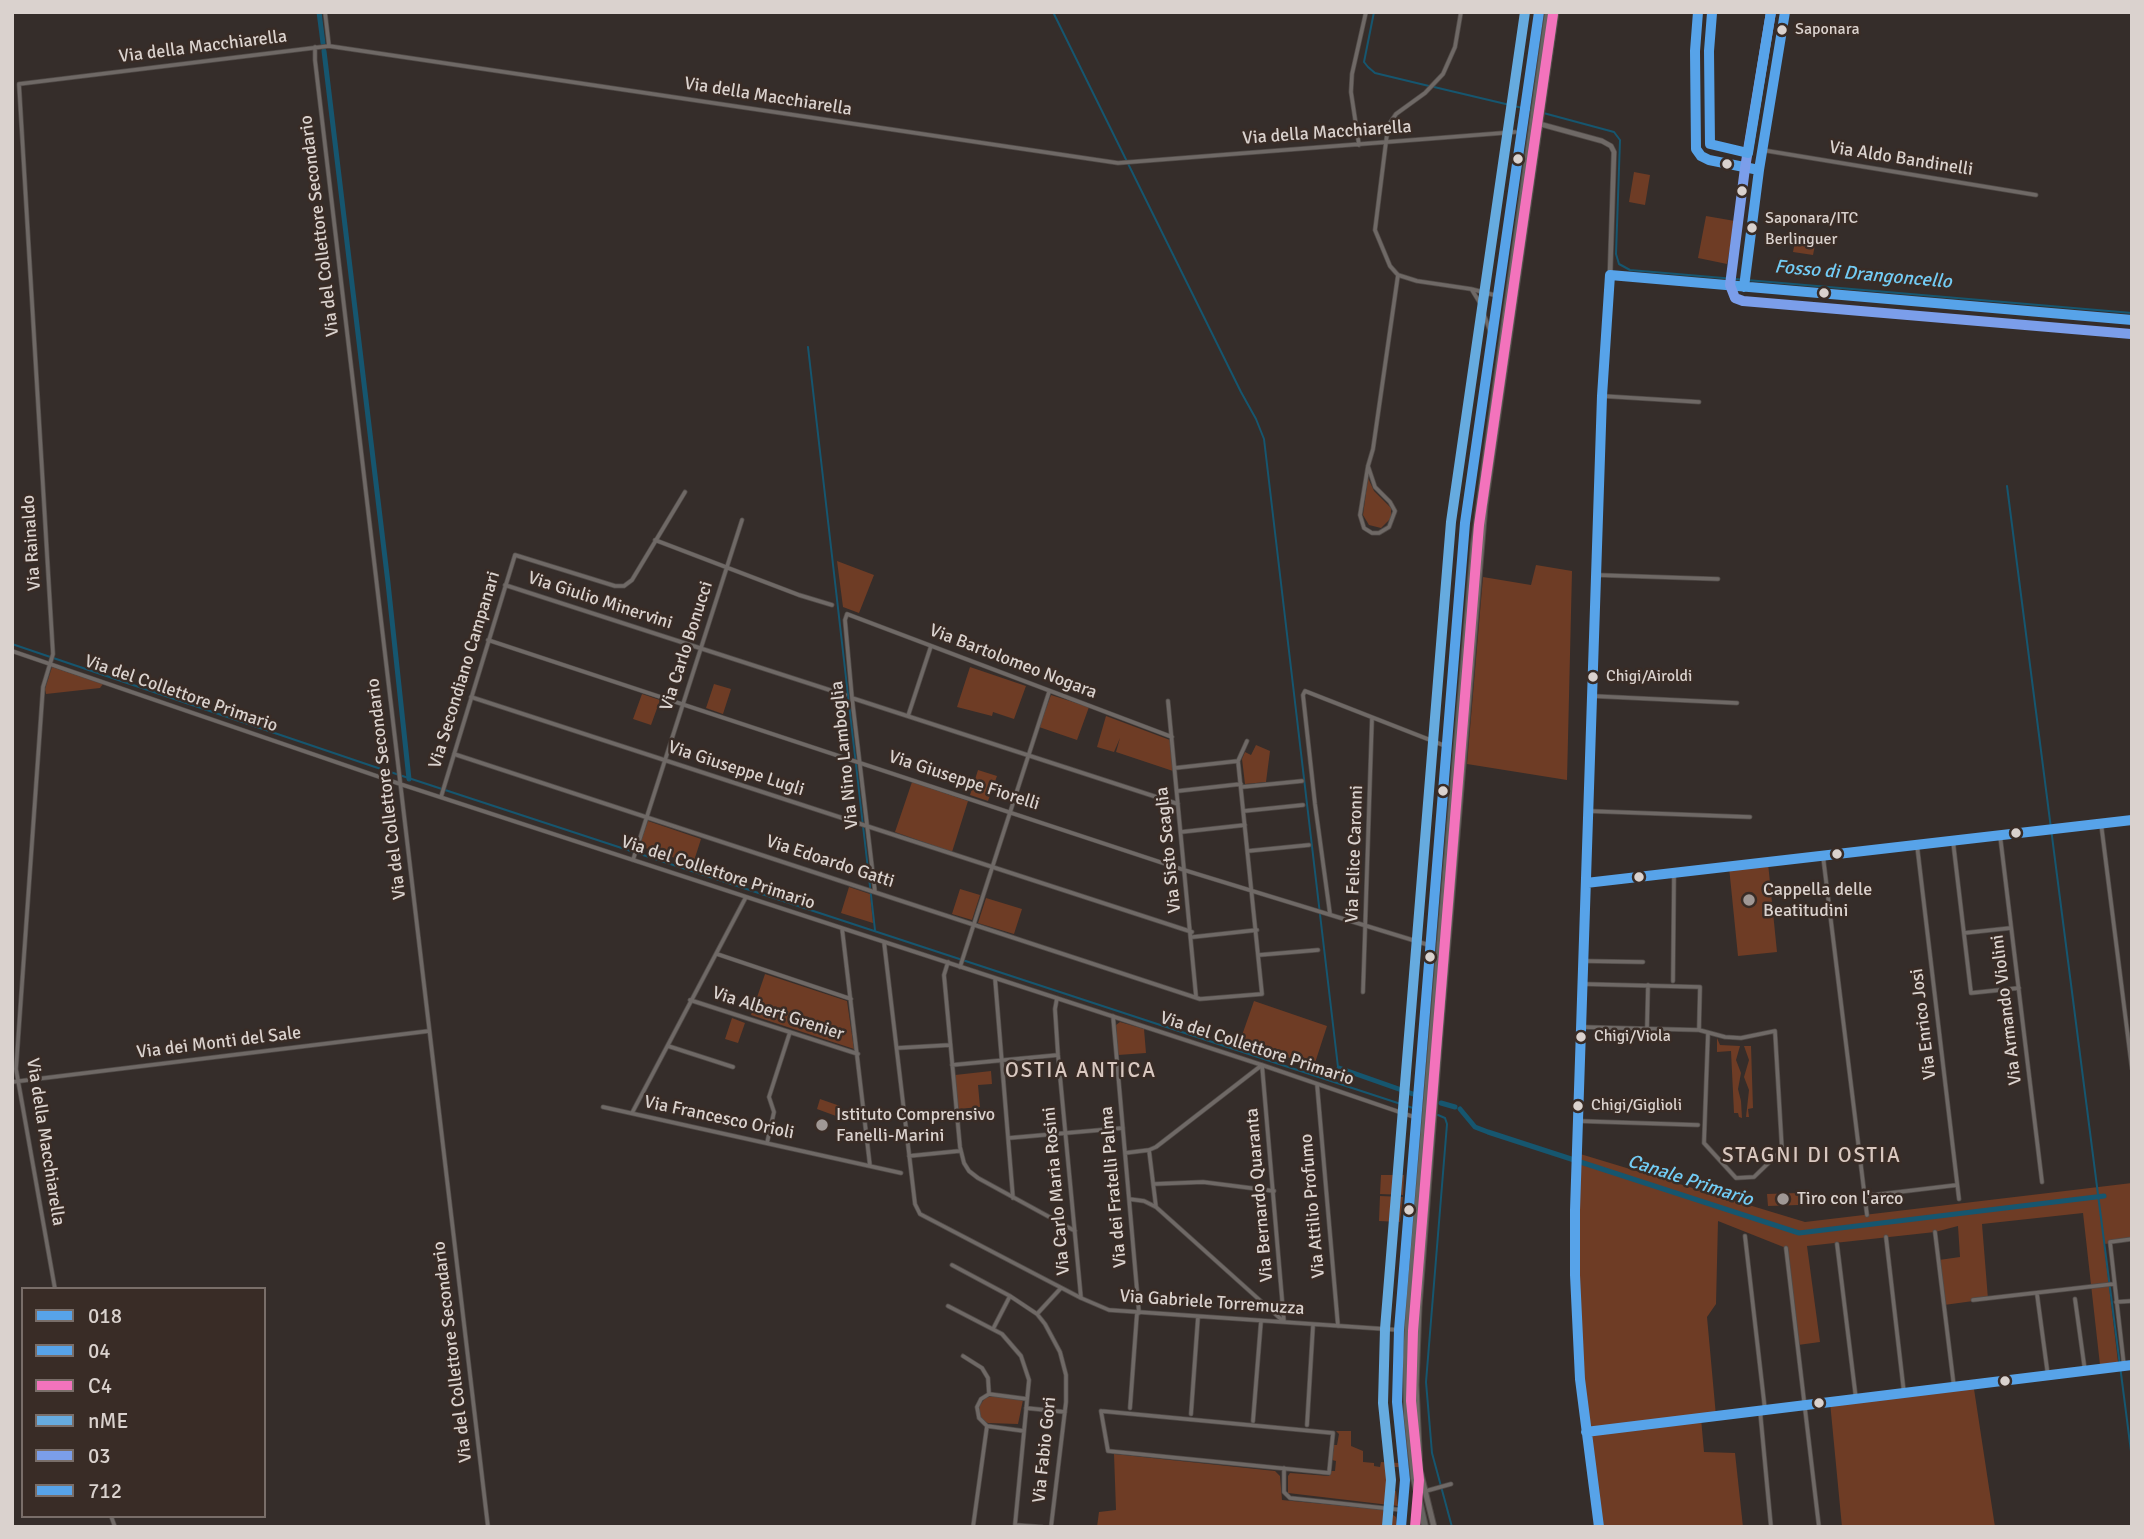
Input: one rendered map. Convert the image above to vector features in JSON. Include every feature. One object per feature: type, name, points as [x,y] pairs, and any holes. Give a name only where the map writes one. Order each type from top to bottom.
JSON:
[{"type":"main road","points":[[1401,1527],[1404,1471],[1397,1394],[1399,1330],[1466,517],[1539,12]]},
{"type":"main road","points":[[1425,1527],[1414,1478],[1407,1417],[1410,1294],[1475,532],[1548,12]]},
{"type":"main road","points":[[1434,1527],[1424,1492],[1416,1413],[1417,1347],[1477,579],[1556,12]]},
{"type":"street","points":[[326,12],[329,46]]},
{"type":"street","points":[[1359,145],[1351,83],[1366,12]]},
{"type":"street","points":[[1461,12],[1455,47],[1440,79],[1393,117],[1388,125],[1375,229],[1381,248],[1398,275],[1498,296]]},
{"type":"street","points":[[1698,12],[1695,51],[1696,149],[1701,156],[1715,162],[1759,170]]},
{"type":"street","points":[[1744,286],[1759,170],[1785,12]]},
{"type":"street","name":"Via della Macchiarella","points":[[19,84],[329,46],[1118,163],[1515,132]]},
{"type":"street","name":"Via del Collettore Secondario","points":[[315,47],[488,1527]]},
{"type":"street","name":"Via Rainaldo","points":[[19,84],[53,654],[51,663]]},
{"type":"street","points":[[1540,124],[1596,139],[1613,148],[1576,1166],[1575,1275],[1580,1379],[1599,1527]]},
{"type":"street","name":"Via Aldo Bandinelli","points":[[1762,150],[2036,195]]},
{"type":"street","points":[[1368,466],[1375,487],[1395,511],[1390,527],[1378,533],[1366,530],[1360,519],[1368,466],[1398,275]]},
{"type":"street","points":[[1610,275],[2132,320]]},
{"type":"street","points":[[1471,289],[1480,303],[1491,337]]},
{"type":"street","points":[[1602,396],[1699,402]]},
{"type":"street","points":[[685,492],[655,540],[832,605]]},
{"type":"street","name":"Via Carlo Bonucci","points":[[633,860],[742,520]]},
{"type":"street","name":"Via Secondiano Campanari","points":[[441,797],[514,556],[517,554],[615,586],[624,586],[632,580],[655,540]]},
{"type":"street","points":[[1597,575],[1718,579]]},
{"type":"street","name":"Via Giulio Minervini","points":[[505,585],[845,695]]},
{"type":"street","name":"Via Bartolomeo Nogara","points":[[846,615],[854,615],[1172,737]]},
{"type":"street","name":"Via Nino Lamboglia","points":[[846,615],[852,698],[875,892]]},
{"type":"street","name":"Via Giuseppe Fiorelli","points":[[488,640],[1010,810],[1184,870],[1432,946]]},
{"type":"street","points":[[908,716],[931,646]]},
{"type":"street","name":"Via del Collettore Primario","points":[[12,651],[400,784],[1417,1118]]},
{"type":"street","name":"Via della Macchiarella","points":[[51,663],[43,687],[15,1082],[55,1287]]},
{"type":"street","points":[[960,967],[1050,691]]},
{"type":"street","points":[[1330,914],[1315,804],[1303,695],[1305,691],[1448,747]]},
{"type":"street","points":[[1592,696],[1737,702]]},
{"type":"street","name":"Via Giuseppe Lugli","points":[[471,697],[1192,934]]},
{"type":"street","points":[[852,698],[1178,804]]},
{"type":"street","name":"Via Sisto Scaglia","points":[[1168,701],[1196,996]]},
{"type":"street","name":"Via Felice Caronni","points":[[1363,992],[1372,717]]},
{"type":"street","points":[[1247,741],[1238,761],[1259,955],[1318,950]]},
{"type":"street","name":"Via Edoardo Gatti","points":[[454,754],[1200,999],[1262,994],[1259,955]]},
{"type":"street","points":[[1175,768],[1238,761]]},
{"type":"street","points":[[1178,791],[1302,781]]},
{"type":"street","points":[[1244,811],[1303,805]]},
{"type":"street","points":[[1588,811],[1750,817]]},
{"type":"street","points":[[1586,883],[2132,820]]},
{"type":"street","points":[[2101,823],[2132,1069]]},
{"type":"street","points":[[1180,833],[1245,825]]},
{"type":"street","name":"Via Armando Violini","points":[[2000,835],[2042,1182]]},
{"type":"street","points":[[1953,841],[1971,993],[2019,988]]},
{"type":"street","points":[[1248,852],[1309,845]]},
{"type":"street","name":"Via Enrico Josi","points":[[1917,845],[1959,1199]]},
{"type":"street","points":[[1823,856],[1867,1215]]},
{"type":"street","points":[[1673,981],[1674,874]]},
{"type":"street","points":[[632,1113],[746,897]]},
{"type":"street","points":[[842,928],[870,1166]]},
{"type":"street","points":[[1964,933],[2012,928]]},
{"type":"street","points":[[1192,934],[1256,930]]},
{"type":"street","points":[[884,942],[909,1156],[960,1151]]},
{"type":"street","points":[[716,954],[851,999]]},
{"type":"street","points":[[1583,961],[1643,962]]},
{"type":"street","points":[[948,962],[944,975],[960,1151],[966,1166],[973,1175],[1075,1231]]},
{"type":"street","points":[[995,978],[1013,1198]]},
{"type":"street","points":[[1583,984],[1700,987],[1699,1030]]},
{"type":"street","points":[[1647,1029],[1648,985]]},
{"type":"street","name":"Via Carlo Maria Rosini","points":[[1057,998],[1055,1009],[1058,1055],[1081,1298]]},
{"type":"street","name":"Via Albert Grenier","points":[[690,1000],[858,1054]]},
{"type":"street","name":"Via dei Fratelli Palma","points":[[1113,1016],[1138,1313],[1130,1408]]},
{"type":"street","points":[[1581,1027],[1699,1030],[1725,1037],[1748,1038],[1775,1031],[1782,1150],[1754,1177],[1736,1178],[1704,1143],[1708,1033]]},
{"type":"street","name":"Via dei Monti del Sale","points":[[15,1082],[429,1031]]},
{"type":"street","points":[[767,1143],[774,1112],[769,1097],[790,1032]]},
{"type":"street","points":[[897,1048],[951,1045]]},
{"type":"street","points":[[668,1046],[733,1068]]},
{"type":"street","points":[[952,1065],[1058,1055]]},
{"type":"street","points":[[1125,1153],[1149,1150],[1262,1065]]},
{"type":"street","name":"Via Bernardo Quaranta","points":[[1262,1065],[1284,1322]]},
{"type":"street","name":"Via Attilio Profumo","points":[[1317,1084],[1338,1326]]},
{"type":"street","name":"Via Francesco Orioli","points":[[603,1107],[901,1173]]},
{"type":"street","points":[[1578,1121],[1698,1125]]},
{"type":"street","points":[[1009,1138],[1123,1128]]},
{"type":"street","points":[[1149,1150],[1156,1207]]},
{"type":"street","name":"Via Gabriele Torremuzza","points":[[909,1156],[915,1204],[920,1214],[1106,1309],[1399,1330]]},
{"type":"street","points":[[1154,1184],[1203,1182],[1274,1191]]},
{"type":"street","points":[[1865,1196],[1957,1185]]},
{"type":"street","points":[[1129,1199],[1144,1201],[1156,1207],[1284,1322]]},
{"type":"street","points":[[1935,1232],[1954,1388]]},
{"type":"street","points":[[1745,1236],[1771,1527]]},
{"type":"street","points":[[1886,1237],[1904,1393]]},
{"type":"street","points":[[2123,1366],[2110,1242],[2132,1239]]},
{"type":"street","points":[[1837,1244],[1856,1399]]},
{"type":"street","points":[[1786,1248],[1819,1527]]},
{"type":"street","name":"Via Fabio Gori","points":[[952,1265],[1010,1296],[1037,1314],[1060,1352],[1066,1375],[1065,1412],[1051,1527]]},
{"type":"street","points":[[1973,1300],[2114,1284]]},
{"type":"street","points":[[1037,1314],[1061,1288]]},
{"type":"street","points":[[2037,1294],[2048,1376]]},
{"type":"street","points":[[993,1329],[1010,1296]]},
{"type":"street","points":[[2075,1299],[2085,1371]]},
{"type":"street","points":[[2116,1302],[2132,1301]]},
{"type":"street","points":[[948,1306],[993,1329],[1011,1342],[1021,1356],[1029,1380],[1015,1525],[1042,1527]]},
{"type":"street","points":[[1191,1415],[1198,1317]]},
{"type":"street","points":[[1253,1421],[1261,1321]]},
{"type":"street","points":[[1307,1425],[1313,1325]]},
{"type":"street","points":[[963,1356],[982,1368],[988,1378],[989,1394]]},
{"type":"street","points":[[1586,1432],[2132,1365]]},
{"type":"street","points":[[1024,1430],[987,1426],[979,1418],[978,1407],[981,1399],[989,1394],[1027,1399]]},
{"type":"street","points":[[1026,1408],[1065,1412]]},
{"type":"street","points":[[1101,1411],[1334,1433],[1329,1473],[1284,1468],[1108,1451],[1101,1411]]},
{"type":"street","points":[[973,1527],[987,1426]]},
{"type":"street","points":[[1284,1468],[1284,1492],[1290,1498],[1402,1510]]},
{"type":"street","points":[[1424,1492],[1451,1484]]},
{"type":"shaded area","points":[[1634,172],[1650,175],[1645,205],[1629,202]]},
{"type":"shaded area","points":[[1706,216],[1735,221],[1727,264],[1698,258]]},
{"type":"shaded area","points":[[1795,242],[1815,245],[1813,255],[1793,252]]},
{"type":"shaded area","points":[[1368,478],[1374,491],[1391,508],[1391,518],[1381,528],[1369,525],[1363,515]]},
{"type":"shaded area","points":[[837,561],[874,575],[859,613],[843,607]]},
{"type":"shaded area","points":[[1536,565],[1572,571],[1567,780],[1467,764],[1483,577],[1531,585]]},
{"type":"shaded area","points":[[52,667],[103,684],[100,688],[46,694]]},
{"type":"shaded area","points":[[970,667],[1026,686],[1014,719],[993,712],[992,716],[957,707]]},
{"type":"shaded area","points":[[714,684],[731,689],[723,714],[706,708]]},
{"type":"shaded area","points":[[642,694],[660,700],[651,725],[633,719]]},
{"type":"shaded area","points":[[1051,695],[1089,707],[1077,740],[1039,727]]},
{"type":"shaded area","points":[[1106,716],[1170,740],[1173,771],[1116,752],[1120,738],[1114,752],[1097,747]]},
{"type":"shaded area","points":[[1256,745],[1270,751],[1266,782],[1245,784],[1242,759],[1245,752],[1251,755]]},
{"type":"shaded area","points":[[978,770],[997,776],[988,801],[970,795]]},
{"type":"shaded area","points":[[912,782],[968,801],[952,852],[895,832]]},
{"type":"shaded area","points":[[648,821],[701,839],[693,864],[639,846]]},
{"type":"shaded area","points":[[1768,863],[1777,952],[1738,956],[1729,867]]},
{"type":"shaded area","points":[[849,887],[870,894],[873,923],[841,913]]},
{"type":"shaded area","points":[[960,889],[980,895],[972,920],[952,914]]},
{"type":"shaded area","points":[[986,898],[1022,909],[1014,934],[978,923]]},
{"type":"shaded area","points":[[765,974],[847,1001],[854,1049],[751,1015]]},
{"type":"shaded area","points":[[1254,1001],[1327,1026],[1314,1066],[1240,1041]]},
{"type":"shaded area","points":[[732,1018],[745,1023],[738,1043],[725,1039]]},
{"type":"shaded area","points":[[1120,1022],[1144,1029],[1146,1053],[1118,1055],[1116,1025]]},
{"type":"shaded area","points":[[1717,1038],[1720,1045],[1740,1046],[1736,1060],[1741,1073],[1738,1089],[1742,1118],[1738,1113],[1734,1113],[1731,1051],[1717,1052]]},
{"type":"shaded area","points":[[1744,1046],[1751,1046],[1753,1108],[1748,1109],[1749,1117],[1746,1117],[1749,1090],[1744,1077],[1749,1060]]},
{"type":"shaded area","points":[[991,1071],[992,1084],[978,1085],[980,1107],[958,1109],[955,1075]]},
{"type":"shaded area","points":[[820,1099],[840,1106],[836,1116],[817,1109]]},
{"type":"shaded area","points":[[1577,1153],[1805,1222],[2132,1183],[2132,1241],[2104,1244],[2118,1362],[2100,1365],[2083,1213],[1982,1224],[1988,1299],[1944,1305],[1939,1260],[1960,1257],[1958,1226],[1935,1232],[1807,1246],[1820,1342],[1798,1345],[1786,1248],[1718,1221],[1716,1304],[1707,1317],[1716,1416],[1701,1418],[1704,1452],[1735,1453],[1743,1527],[1599,1527],[1586,1432],[1577,1330]]},
{"type":"shaded area","points":[[1381,1175],[1404,1175],[1403,1195],[1380,1194]]},
{"type":"shaded area","name":"Tiro con l'arco","points":[[1798,1193],[1798,1205],[1768,1206],[1767,1194]]},
{"type":"shaded area","points":[[1380,1196],[1403,1197],[1400,1222],[1379,1221]]},
{"type":"shaded area","points":[[1954,1387],[1974,1389],[1995,1527],[1842,1527],[1830,1402]]},
{"type":"shaded area","points":[[993,1396],[1023,1400],[1018,1424],[988,1423],[981,1419],[979,1407],[985,1398]]},
{"type":"shaded area","points":[[1336,1431],[1351,1431],[1351,1446],[1363,1451],[1363,1462],[1374,1463],[1374,1466],[1380,1467],[1381,1462],[1399,1463],[1400,1467],[1389,1467],[1387,1490],[1396,1491],[1398,1506],[1288,1493],[1290,1473],[1329,1476],[1331,1471],[1335,1471],[1336,1461],[1332,1460],[1339,1434]]},
{"type":"shaded area","points":[[1114,1454],[1275,1471],[1280,1476],[1282,1500],[1386,1510],[1396,1517],[1397,1527],[1097,1527],[1099,1512],[1116,1510]]},
{"type":"waterway","points":[[319,12],[323,43]]},
{"type":"waterway","points":[[1053,12],[1264,439],[1340,1084]]},
{"type":"waterway","name":"Fosso di Drangoncello","points":[[1374,12],[1364,62],[1375,73],[1429,86]]},
{"type":"waterway","points":[[324,51],[409,779]]},
{"type":"waterway","name":"Fosso di Drangoncello","points":[[1434,87],[1531,110]]},
{"type":"waterway","name":"Fosso di Drangoncello","points":[[1536,111],[1614,132],[1620,140],[1616,254],[1619,264],[1630,270],[2132,313]]},
{"type":"waterway","points":[[808,347],[875,930]]},
{"type":"waterway","points":[[2007,486],[2132,1459]]},
{"type":"waterway","points":[[12,644],[372,766],[1413,1108]]},
{"type":"waterway","name":"Canale Primario","points":[[1339,1068],[1413,1094]]},
{"type":"waterway","name":"Canale Primario","points":[[1441,1103],[1455,1107]]},
{"type":"waterway","name":"Canale Primario","points":[[1460,1109],[1475,1127],[1488,1132],[1799,1233],[2104,1196]]},
{"type":"waterway","points":[[1438,1115],[1445,1118],[1447,1124],[1426,1382],[1432,1453],[1452,1527]]},
{"type":"transit line","name":"nME","points":[[1387,1526],[1391,1480],[1383,1403],[1385,1329],[1451,522],[1525,12]]},
{"type":"transit line","name":"04","points":[[1401,1527],[1405,1480],[1397,1402],[1399,1330],[1465,523],[1539,12]]},
{"type":"transit line","name":"018","points":[[1698,12],[1695,51],[1696,149],[1701,156],[1709,160],[1759,170]]},
{"type":"transit line","name":"03","points":[[1771,12],[1745,168],[1730,285],[1735,298],[1743,301],[2131,334]]},
{"type":"transit line","name":"712","points":[[1712,13],[1709,51],[1710,144],[1748,153],[1771,12]]},
{"type":"transit line","name":"018","points":[[1744,287],[1759,170],[1785,12]]},
{"type":"transit line","name":"C4","points":[[1415,1527],[1419,1480],[1411,1401],[1413,1331],[1479,525],[1553,14]]},
{"type":"transit line","name":"018","points":[[1599,1527],[1580,1379],[1575,1210],[1602,396],[1610,275],[2132,320]]},
{"type":"transit line","name":"018","points":[[1586,883],[2132,820]]},
{"type":"transit line","name":"018","points":[[1586,1432],[2132,1365]]},
{"type":"place","name":"Saponara","points":[[1782,30]]},
{"type":"place","name":"Saponara/ITC Berlinguer","points":[[1752,228]]},
{"type":"place","name":"Chigi/Airoldi","points":[[1593,677]]},
{"type":"place","name":"Cappella delle Beatitudini","points":[[1749,900]]},
{"type":"place","name":"Chigi/Viola","points":[[1581,1037]]},
{"type":"place","name":"Chigi/Giglioli","points":[[1578,1106]]},
{"type":"place","name":"Istituto Comprensivo Fanelli-Marini","points":[[822,1125]]},
{"type":"place","name":"Tiro con l'arco","points":[[1783,1199]]},
{"type":"district","name":"OSTIA ANTICA","points":[[1081,1071]]},
{"type":"district","name":"STAGNI DI OSTIA","points":[[1812,1156]]}]
